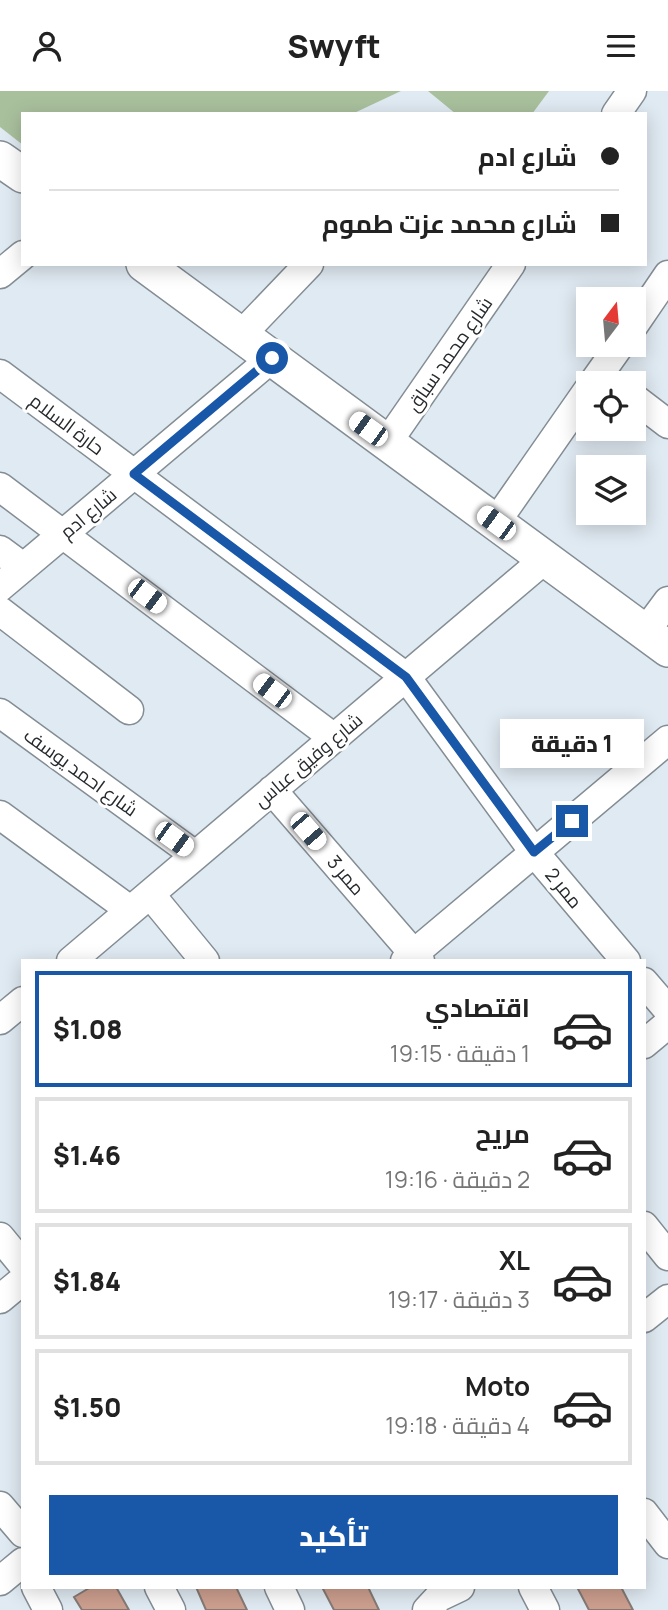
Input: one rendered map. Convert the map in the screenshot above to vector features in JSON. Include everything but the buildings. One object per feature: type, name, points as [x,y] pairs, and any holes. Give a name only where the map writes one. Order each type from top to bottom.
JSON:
[{"type":"main road","points":[[0,159],[21,174]]},
{"type":"main road","points":[[147,266],[657,641]]},
{"type":"street","points":[[617,112],[632,91]]},
{"type":"street","points":[[0,274],[21,257]]},
{"type":"street","points":[[241,335],[307,266]]},
{"type":"street","name":"شارع محمد سباق","points":[[387,443],[510,266]]},
{"type":"street","points":[[646,307],[668,275]]},
{"type":"street","name":"شارع ادم","points":[[0,587],[272,358]]},
{"type":"street","name":"حارة السلام","points":[[0,374],[406,677]]},
{"type":"street","points":[[646,407],[668,424]]},
{"type":"street","points":[[496,523],[576,413]]},
{"type":"street","points":[[0,487],[334,738]]},
{"type":"street","points":[[0,551],[23,567]]},
{"type":"street","name":"شارع وفيق عباس","points":[[73,959],[545,559]]},
{"type":"street","points":[[657,641],[668,601]]},
{"type":"street","points":[[0,611],[129,710]]},
{"type":"street","name":"ممر 2","points":[[406,677],[534,852],[624,959]]},
{"type":"street","name":"شارع احمد يوسف","points":[[0,713],[195,855]]},
{"type":"street","points":[[413,958],[534,852],[668,741]]},
{"type":"street","name":"ممر 3","points":[[272,790],[413,958]]},
{"type":"street","points":[[0,815],[140,902],[203,959]]},
{"type":"street","points":[[646,984],[668,1010]]},
{"type":"street","points":[[0,1020],[21,1003]]},
{"type":"street","points":[[646,1042],[668,1024]]},
{"type":"street","points":[[646,1228],[668,1256]]},
{"type":"street","points":[[0,1237],[21,1263]]},
{"type":"street","points":[[0,1299],[21,1282]]},
{"type":"street","points":[[646,1316],[668,1299]]},
{"type":"street","points":[[0,1506],[21,1531]]},
{"type":"street","points":[[646,1515],[666,1537]]},
{"type":"street","points":[[0,1581],[21,1564]]},
{"type":"street","points":[[37,1589],[48,1610]]},
{"type":"street","points":[[160,1589],[170,1610]]},
{"type":"street","points":[[280,1589],[290,1610]]},
{"type":"street","points":[[425,1601],[456,1589]]},
{"type":"street","points":[[534,1589],[545,1610]]},
{"type":"green space","points":[[0,91],[401,91],[356,112],[21,112],[21,143],[0,127]]},
{"type":"green space","points":[[428,91],[549,91],[533,112],[454,112]]},
{"type":"route","points":[[272,358],[134,474],[406,677],[534,852],[572,821]]}]
